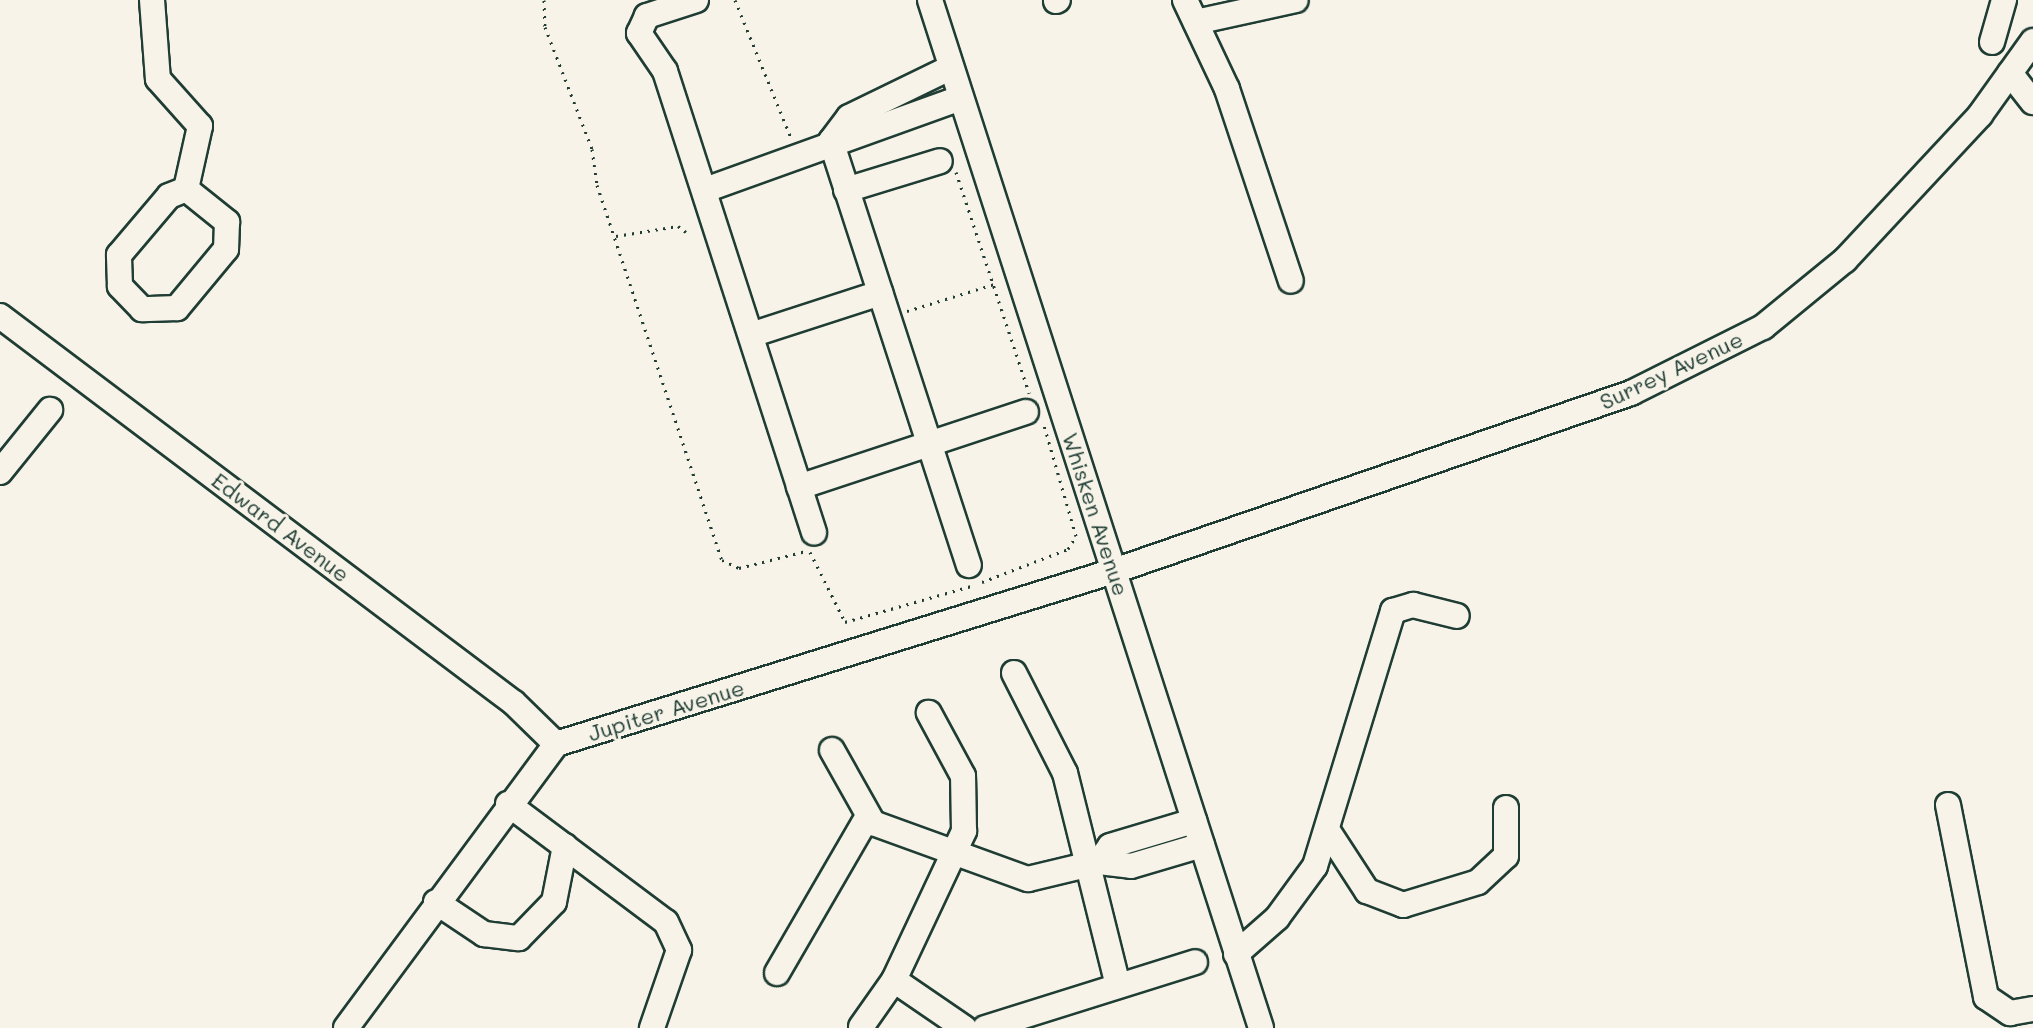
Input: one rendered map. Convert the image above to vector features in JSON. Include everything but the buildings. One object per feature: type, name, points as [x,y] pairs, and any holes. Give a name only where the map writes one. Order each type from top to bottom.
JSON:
[{"type":"street","points":[[152,0],[160,85],[200,126],[186,189]]},
{"type":"street","points":[[696,0],[647,16],[639,33],[665,71],[814,533]]},
{"type":"street","name":"Whisken Avenue","points":[[930,0],[1261,1028]]},
{"type":"street","points":[[1190,10],[1245,0]]},
{"type":"street","points":[[1190,10],[1296,0]]},
{"type":"street","points":[[1992,42],[2004,0]]},
{"type":"street","points":[[1190,10],[1227,89],[1291,281]]},
{"type":"street","name":"Surrey Avenue","points":[[1114,571],[1631,393],[1763,327],[1915,190],[2033,41]]},
{"type":"street","points":[[831,141],[849,117],[950,68]]},
{"type":"street","points":[[2010,73],[2033,102]]},
{"type":"street","points":[[705,190],[797,157],[831,141],[961,98]]},
{"type":"street","points":[[831,141],[969,565]]},
{"type":"street","points":[[846,190],[940,161]]},
{"type":"street","points":[[186,189],[223,216],[226,249],[177,308],[142,309],[120,286],[119,255],[169,196],[186,189]]},
{"type":"street","points":[[751,335],[880,293]]},
{"type":"street","name":"Edward Avenue","points":[[4,326],[514,703],[556,744]]},
{"type":"street","points":[[1,475],[50,410]]},
{"type":"street","points":[[799,487],[1035,412]]},
{"type":"street","name":"Jupiter Avenue","points":[[556,744],[1114,571]]},
{"type":"street","points":[[1236,954],[1298,893],[1328,831],[1389,617],[1413,605],[1457,616]]},
{"type":"street","points":[[1014,673],[1065,773],[1091,864],[1118,986]]},
{"type":"street","points":[[861,1027],[894,980],[957,855],[968,798],[929,713]]},
{"type":"street","points":[[346,1028],[508,804],[556,744]]},
{"type":"street","points":[[832,750],[867,818],[957,855],[1028,879],[1091,864],[1117,868],[1157,858],[1198,833]]},
{"type":"street","points":[[508,804],[651,908],[675,936],[675,973],[652,1028]]},
{"type":"street","points":[[1948,805],[1986,997],[2010,1013],[2033,1009]]},
{"type":"street","points":[[1328,831],[1367,891],[1403,905],[1478,882],[1506,856],[1506,808]]},
{"type":"street","points":[[777,973],[867,818]]},
{"type":"street","points":[[1152,832],[1157,858]]},
{"type":"street","points":[[1091,864],[1110,846],[1152,832],[1198,833]]},
{"type":"street","points":[[436,902],[484,934],[519,938],[554,902],[565,846]]},
{"type":"street","points":[[985,1028],[1195,962]]},
{"type":"street","points":[[894,980],[964,1028]]},
{"type":"path","points":[[544,0],[545,27],[722,560],[739,568],[809,548],[845,622],[963,590],[1068,549],[1076,536],[955,171],[940,161]]},
{"type":"path","points":[[735,0],[797,157]]},
{"type":"path","points":[[616,236],[678,226],[686,232]]},
{"type":"path","points":[[888,317],[994,284]]}]
